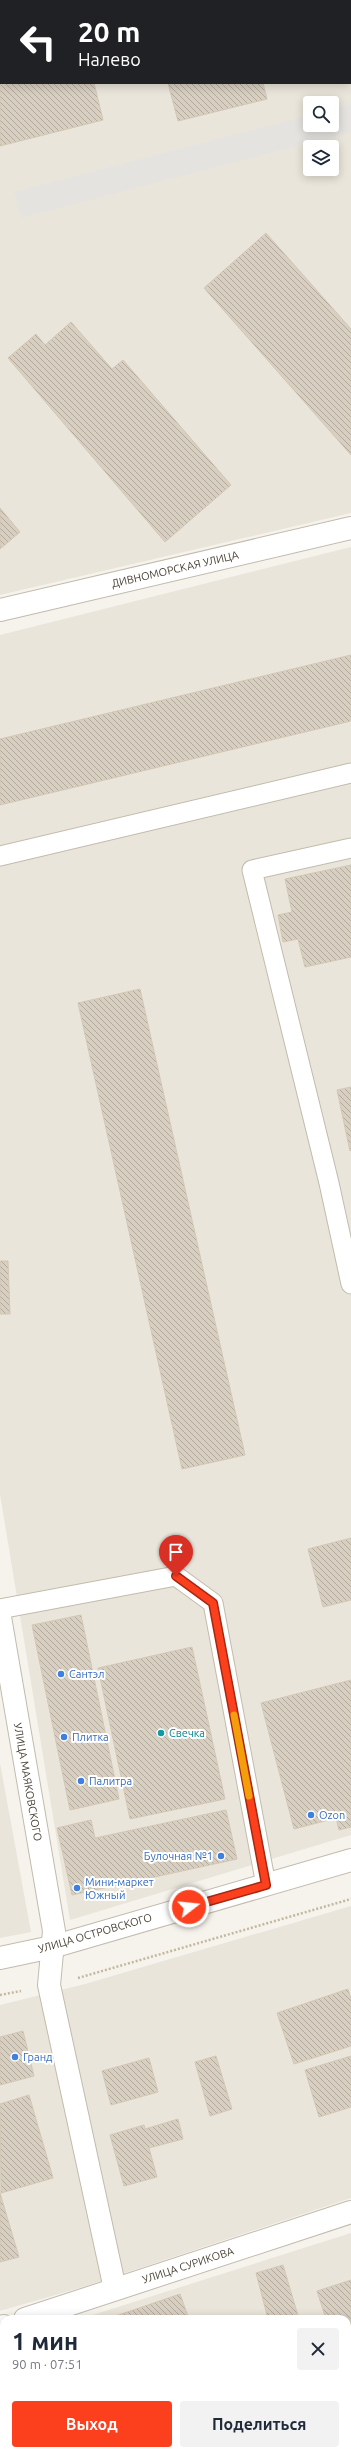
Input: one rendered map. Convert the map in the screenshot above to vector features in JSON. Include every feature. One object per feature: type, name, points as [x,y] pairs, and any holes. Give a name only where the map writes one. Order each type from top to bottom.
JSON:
[{"type":"street","name":"ДИВНОМОРСКАЯ УЛИЦА","points":[[0,610],[351,528]]},
{"type":"street","name":"УЛИЦА МАЯКОВСКОГО","points":[[0,1617],[54,1931],[49,1985],[115,2289]]},
{"type":"street","name":"УЛИЦА ОСТРОВСКОГО","points":[[0,1958],[52,1946],[351,1860]]},
{"type":"street","name":"УЛИЦА СУРИКОВА","points":[[37,2315],[351,2212]]},
{"type":"lane","points":[[0,856],[351,772]]},
{"type":"lane","points":[[351,848],[252,870],[329,1183],[351,1284]]},
{"type":"lane","points":[[0,1609],[176,1576],[213,1603],[266,1885]]},
{"type":"path","points":[[0,1995],[49,1985],[351,1899]]},
{"type":"shaded area","points":[[0,84],[351,84],[351,513],[0,595]]},
{"type":"shaded area","points":[[351,104],[351,132],[320,140],[303,140],[303,145],[21,218],[14,192],[303,117],[303,132],[339,132],[339,107]]},
{"type":"shaded area","points":[[351,547],[351,1835],[70,1920],[0,1494],[0,635]]},
{"type":"shaded area","points":[[0,1763],[31,1932],[0,1938]]},
{"type":"shaded area","points":[[351,1906],[351,2198],[83,2287],[0,2311],[0,2005],[85,1984]]},
{"type":"shaded area","points":[[351,2233],[351,2315],[93,2315]]},
{"type":"building","points":[[0,84],[94,84],[103,120],[0,146]]},
{"type":"building","points":[[168,84],[263,84],[267,99],[178,121]]},
{"type":"building","points":[[266,233],[351,329],[351,455],[204,288]]},
{"type":"building","points":[[71,322],[112,369],[123,360],[231,485],[165,542],[8,358],[36,334],[45,345]]},
{"type":"building","points":[[0,508],[20,532],[0,549]]},
{"type":"building","points":[[351,655],[351,721],[0,805],[0,739]]},
{"type":"building","points":[[351,865],[351,957],[305,967],[298,939],[283,942],[278,915],[292,912],[285,879]]},
{"type":"building","points":[[140,989],[245,1455],[182,1469],[78,1003]]},
{"type":"building","points":[[351,1087],[351,1150],[350,1151],[337,1090]]},
{"type":"building","points":[[0,1261],[8,1261],[10,1314],[0,1314]]},
{"type":"building","points":[[351,1538],[351,1600],[323,1607],[308,1549]]},
{"type":"building","points":[[81,1615],[119,1799],[70,1810],[32,1625]]},
{"type":"building","name":"Свечка","points":[[192,1647],[225,1799],[130,1819],[98,1668]]},
{"type":"building","points":[[351,1680],[351,1827],[339,1830],[336,1818],[294,1829],[261,1703]]},
{"type":"building","points":[[226,1810],[237,1859],[72,1895],[57,1828],[91,1820],[95,1838]]},
{"type":"building","points":[[348,1989],[351,1999],[351,2046],[294,2064],[277,2013]]},
{"type":"building","name":"Гранд","points":[[23,2031],[34,2076],[0,2085],[0,2037]]},
{"type":"building","points":[[216,2056],[232,2109],[210,2116],[195,2062]]},
{"type":"building","points":[[351,2056],[351,2107],[319,2117],[305,2070]]},
{"type":"building","points":[[149,2058],[158,2092],[111,2105],[102,2071]]},
{"type":"building","points":[[29,2095],[53,2178],[1,2193],[0,2104]]},
{"type":"building","points":[[178,2119],[183,2139],[149,2148],[157,2177],[124,2186],[110,2135],[144,2125],[145,2129]]},
{"type":"building","points":[[0,2193],[19,2257],[0,2262]]},
{"type":"building","points":[[283,2265],[298,2315],[267,2315],[256,2273]]},
{"type":"building","points":[[351,2280],[351,2315],[325,2315],[317,2291]]},
{"type":"building","points":[[180,2294],[188,2315],[119,2315]]},
{"type":"slow traffic","points":[[234,1715],[249,1796]]},
{"type":"place","name":"Сантэл","points":[[61,1674]]},
{"type":"place","name":"Свечка","points":[[161,1733]]},
{"type":"place","name":"Плитка","points":[[64,1737]]},
{"type":"place","name":"Палитра","points":[[81,1781]]},
{"type":"place","name":"Ozon","points":[[311,1815]]},
{"type":"place","name":"Булочная №1","points":[[221,1856]]},
{"type":"place","name":"Мини-маркет Южный","points":[[77,1888]]},
{"type":"place","name":"Гранд","points":[[15,2057]]},
{"type":"route","points":[[176,1576],[213,1603],[266,1885],[189,1907]]}]
